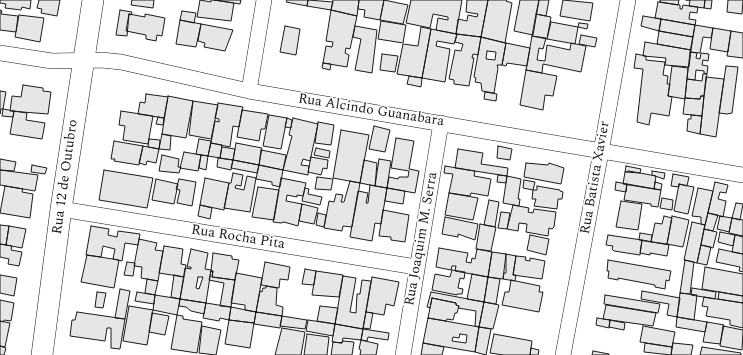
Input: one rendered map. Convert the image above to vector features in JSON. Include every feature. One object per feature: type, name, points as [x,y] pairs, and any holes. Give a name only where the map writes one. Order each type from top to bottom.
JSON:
[{"type":"street","name":"Rua 12 de Outubro","points":[[42,355],[60,209],[93,0]]},
{"type":"street","points":[[249,91],[264,0]]},
{"type":"street","name":"Rua Batista Xavier","points":[[563,355],[601,152],[625,1]]},
{"type":"street","name":"Rua Alcindo Guanabara","points":[[0,53],[52,61],[101,60],[121,62],[249,91],[743,175]]},
{"type":"street","name":"Rua Joaquim M. Serra","points":[[403,355],[416,267],[441,123]]},
{"type":"street","name":"Rua Rocha Pita","points":[[60,209],[416,267]]},
{"type":"building","points":[[0,0],[31,0],[30,9],[22,7],[21,10],[5,8],[6,4],[0,3]]},
{"type":"building","points":[[39,0],[60,0],[57,16],[41,13],[42,9],[37,8]]},
{"type":"building","points":[[132,0],[154,0],[153,8],[131,5]]},
{"type":"building","points":[[200,0],[211,2],[211,0],[214,0],[234,3],[231,21],[197,17]]},
{"type":"building","points":[[214,0],[241,0],[240,4]]},
{"type":"building","points":[[287,0],[308,0],[307,6],[286,2]]},
{"type":"building","points":[[308,0],[333,2],[331,10],[307,6]]},
{"type":"building","points":[[333,0],[359,0],[357,16],[331,10]]},
{"type":"building","points":[[359,0],[384,0],[380,20],[364,17],[365,10],[358,9]]},
{"type":"building","points":[[384,0],[408,5],[403,24],[380,20]]},
{"type":"building","points":[[411,0],[462,0],[456,34],[436,30],[438,18],[448,20],[448,17],[433,14],[430,28],[406,23]]},
{"type":"building","points":[[467,0],[488,0],[481,37],[456,34],[458,19],[467,21],[468,15],[477,17],[478,14],[466,12]]},
{"type":"building","points":[[488,0],[507,0],[506,1],[512,3],[505,43],[481,37]]},
{"type":"building","points":[[520,0],[539,0],[533,35],[514,31]]},
{"type":"building","points":[[539,0],[549,0],[546,16],[536,14]]},
{"type":"building","points":[[563,0],[593,3],[590,21],[560,16]]},
{"type":"building","points":[[660,0],[679,0],[678,5],[660,2]]},
{"type":"building","points":[[690,0],[705,0],[704,8],[689,6]]},
{"type":"building","points":[[705,0],[712,0],[711,9],[704,8]]},
{"type":"building","points":[[728,0],[743,0],[742,14],[727,12]]},
{"type":"building","points":[[658,2],[680,5],[680,9],[682,9],[683,5],[698,7],[697,13],[690,12],[689,19],[696,20],[695,25],[655,18]]},
{"type":"building","points":[[0,10],[2,11],[1,14],[18,16],[16,32],[0,30]]},
{"type":"building","points":[[120,10],[132,12],[131,15],[129,14],[127,36],[116,35]]},
{"type":"building","points":[[331,10],[357,16],[350,49],[346,48],[345,53],[349,55],[347,67],[323,63],[326,46],[332,47],[333,42],[326,41]]},
{"type":"building","points":[[182,11],[196,13],[194,23],[180,20]]},
{"type":"building","points":[[129,14],[145,17],[145,14],[165,18],[162,36],[157,35],[156,41],[146,39],[146,35],[126,31]]},
{"type":"building","points":[[536,14],[551,17],[547,39],[532,36]]},
{"type":"building","points":[[19,15],[44,18],[40,42],[15,37]]},
{"type":"building","points":[[643,16],[661,19],[659,31],[641,26]]},
{"type":"building","points":[[661,19],[695,25],[693,37],[659,31]]},
{"type":"building","points":[[180,20],[201,24],[196,47],[176,44]]},
{"type":"building","points":[[381,21],[406,25],[403,43],[378,39]]},
{"type":"building","points":[[551,22],[578,27],[575,44],[547,39]]},
{"type":"building","points":[[579,23],[588,24],[587,29],[578,27]]},
{"type":"building","points":[[201,24],[233,30],[225,51],[204,47],[205,43],[198,41]]},
{"type":"building","points":[[695,25],[713,28],[711,38],[703,37],[700,53],[690,52]]},
{"type":"building","points":[[285,26],[300,29],[296,55],[280,52]]},
{"type":"building","points":[[355,26],[377,30],[372,73],[355,70],[361,39],[353,37]]},
{"type":"building","points":[[421,27],[431,29],[422,78],[397,74],[403,44],[418,46]]},
{"type":"building","points":[[713,28],[731,31],[728,52],[710,49]]},
{"type":"building","points":[[431,29],[457,34],[454,44],[437,41],[436,46],[450,49],[445,82],[422,78]]},
{"type":"building","points":[[659,31],[693,37],[691,50],[657,44]]},
{"type":"building","points":[[731,31],[743,33],[743,58],[727,56]]},
{"type":"building","points":[[457,34],[481,37],[478,55],[473,54],[472,58],[474,58],[469,86],[454,84],[454,80],[449,79],[455,50],[461,51],[463,44],[455,42]]},
{"type":"building","points":[[581,35],[597,38],[595,47],[579,44]]},
{"type":"building","points":[[532,36],[546,38],[543,49],[539,48],[537,60],[545,61],[547,45],[570,50],[571,43],[586,46],[581,72],[543,64],[542,73],[526,70]]},
{"type":"building","points":[[481,37],[506,43],[502,65],[497,65],[498,68],[494,93],[482,91],[481,83],[475,82],[476,78],[474,77]],"holes":[[[487,51],[496,52],[495,60],[486,59]]]},
{"type":"building","points":[[645,42],[691,50],[689,67],[665,65],[666,58],[643,56]]},
{"type":"building","points":[[506,43],[530,48],[527,66],[507,63],[506,66],[502,65]]},
{"type":"building","points":[[690,52],[697,53],[696,58],[700,59],[701,53],[709,54],[708,61],[703,60],[702,65],[708,66],[707,74],[704,73],[704,71],[696,70],[695,80],[687,79]]},
{"type":"building","points":[[382,54],[398,56],[395,72],[380,70]]},
{"type":"building","points":[[636,54],[646,56],[646,60],[665,62],[663,75],[668,76],[667,84],[670,84],[668,96],[672,97],[669,116],[651,113],[649,125],[637,122],[643,69],[634,68]]},
{"type":"building","points":[[323,63],[331,64],[330,70],[322,68]]},
{"type":"building","points":[[672,66],[688,68],[685,99],[668,96]]},
{"type":"building","points":[[726,66],[738,67],[732,113],[727,114],[719,113]]},
{"type":"building","points":[[526,70],[557,76],[553,96],[545,95],[543,110],[520,105]]},
{"type":"building","points":[[703,74],[707,74],[704,96],[701,96],[700,99],[685,98],[687,79],[702,81]]},
{"type":"building","points":[[409,76],[422,78],[421,87],[407,84]]},
{"type":"building","points":[[706,77],[724,79],[716,137],[700,134]]},
{"type":"building","points":[[23,85],[43,88],[43,91],[51,92],[48,114],[10,111],[12,96],[21,97]]},
{"type":"building","points":[[0,91],[6,92],[3,109],[1,109],[0,114]]},
{"type":"building","points":[[485,92],[497,94],[496,101],[484,99]]},
{"type":"building","points":[[146,94],[168,97],[164,118],[138,114],[140,102],[145,103]]},
{"type":"building","points":[[168,96],[193,101],[186,138],[162,134]]},
{"type":"building","points":[[701,96],[704,96],[702,116],[683,114],[685,98],[700,99]]},
{"type":"building","points":[[193,101],[218,105],[211,139],[189,135]]},
{"type":"building","points":[[218,103],[243,107],[239,127],[233,126],[230,147],[211,143],[215,121],[219,122],[219,119],[215,118]]},
{"type":"building","points":[[3,109],[14,111],[13,117],[2,116]]},
{"type":"building","points":[[242,110],[268,114],[265,129],[261,129],[259,141],[237,137]]},
{"type":"building","points":[[14,111],[27,113],[26,120],[45,123],[42,139],[10,134]]},
{"type":"building","points":[[121,111],[153,116],[148,144],[123,140],[125,126],[119,125]]},
{"type":"building","points":[[269,115],[287,118],[281,149],[263,146]]},
{"type":"building","points":[[691,115],[702,116],[700,134],[687,131],[688,119],[691,119]]},
{"type":"building","points":[[158,117],[164,118],[163,125],[156,124]]},
{"type":"building","points":[[287,118],[292,120],[291,128],[285,127]]},
{"type":"building","points":[[293,118],[318,124],[310,161],[303,159],[301,165],[309,166],[308,175],[283,170],[292,136],[289,135]]},
{"type":"building","points":[[318,122],[334,125],[331,145],[315,143]]},
{"type":"building","points":[[374,126],[390,130],[385,152],[369,149]]},
{"type":"building","points":[[341,130],[369,135],[360,183],[333,178]]},
{"type":"building","points":[[162,134],[171,136],[170,150],[159,149]]},
{"type":"building","points":[[396,138],[414,141],[409,169],[419,171],[415,193],[387,188],[389,177],[398,179],[399,177],[408,177],[409,171],[391,168]]},
{"type":"building","points":[[149,139],[160,140],[159,149],[148,147]]},
{"type":"building","points":[[199,139],[211,141],[208,156],[196,154]]},
{"type":"building","points":[[114,141],[143,146],[139,165],[114,161],[115,159],[111,159]]},
{"type":"building","points":[[211,143],[222,145],[220,158],[208,156]]},
{"type":"building","points":[[236,143],[262,148],[259,165],[233,160]]},
{"type":"building","points":[[143,146],[159,149],[156,163],[147,161],[146,165],[139,163]]},
{"type":"building","points":[[498,146],[512,149],[510,160],[497,158]]},
{"type":"building","points":[[222,147],[235,149],[233,160],[220,158]]},
{"type":"building","points":[[316,148],[330,151],[329,158],[314,155]]},
{"type":"building","points":[[458,149],[483,153],[481,164],[508,168],[507,176],[455,168]]},
{"type":"building","points":[[261,150],[286,155],[283,170],[259,165]]},
{"type":"building","points":[[184,152],[201,155],[198,171],[180,168]]},
{"type":"building","points":[[162,155],[179,159],[178,167],[181,167],[179,173],[159,171]]},
{"type":"building","points":[[201,155],[208,156],[206,170],[199,168]]},
{"type":"building","points":[[311,157],[328,160],[327,169],[323,168],[321,175],[308,172]]},
{"type":"building","points":[[218,158],[233,160],[231,170],[217,167]]},
{"type":"building","points":[[0,159],[16,162],[14,171],[0,170]]},
{"type":"building","points":[[379,159],[391,161],[387,188],[375,186]]},
{"type":"building","points":[[233,160],[259,165],[257,173],[231,168]]},
{"type":"building","points":[[364,160],[377,163],[375,186],[360,183]]},
{"type":"building","points":[[526,163],[548,165],[549,163],[564,168],[561,184],[524,177]]},
{"type":"building","points":[[32,165],[47,168],[45,174],[31,172]]},
{"type":"building","points":[[259,165],[283,170],[280,187],[272,185],[272,182],[256,179]]},
{"type":"building","points":[[445,166],[475,171],[474,176],[491,179],[488,196],[471,193],[470,196],[449,193],[453,174],[444,173]]},
{"type":"building","points":[[626,166],[641,169],[640,173],[625,172]]},
{"type":"building","points":[[0,170],[38,175],[35,191],[0,185]]},
{"type":"building","points":[[104,170],[153,178],[147,208],[99,200]]},
{"type":"building","points":[[629,171],[656,176],[654,189],[623,184],[625,172]]},
{"type":"building","points":[[652,171],[665,173],[664,179],[652,175]]},
{"type":"building","points":[[233,173],[243,175],[241,186],[236,185],[235,188],[244,190],[247,176],[256,178],[250,212],[224,208],[229,183],[231,183]]},
{"type":"building","points":[[673,174],[689,177],[687,186],[679,184],[679,187],[671,186]]},
{"type":"building","points":[[498,175],[507,176],[506,183],[497,182]]},
{"type":"building","points":[[507,176],[521,179],[518,199],[520,199],[519,206],[503,203]]},
{"type":"building","points":[[317,177],[333,179],[331,190],[315,189]]},
{"type":"building","points":[[205,178],[229,183],[224,210],[200,205]]},
{"type":"building","points":[[281,178],[306,183],[303,196],[297,195],[297,197],[287,195],[286,201],[302,204],[298,226],[284,222],[273,222]]},
{"type":"building","points":[[156,179],[178,184],[174,204],[152,200]]},
{"type":"building","points":[[179,179],[196,182],[192,206],[177,203],[180,190],[176,189]]},
{"type":"building","points":[[524,180],[535,182],[533,190],[523,188]]},
{"type":"building","points":[[350,181],[360,183],[352,227],[343,226],[342,231],[324,228],[329,201],[334,202],[336,194],[343,195],[341,202],[344,202]]},
{"type":"building","points":[[616,182],[627,184],[626,192],[615,190]]},
{"type":"building","points":[[655,182],[662,184],[661,190],[654,189]]},
{"type":"building","points":[[715,182],[728,185],[726,193],[720,192],[718,199],[726,201],[723,217],[708,213]]},
{"type":"building","points":[[627,184],[661,190],[658,207],[651,206],[651,204],[624,200]]},
{"type":"building","points":[[679,184],[694,187],[688,214],[674,211]]},
{"type":"building","points":[[370,185],[387,188],[381,224],[375,223],[372,241],[350,237],[358,191],[368,193],[366,203],[368,203]]},
{"type":"building","points":[[5,186],[23,189],[22,192],[33,194],[30,218],[0,213]]},
{"type":"building","points":[[537,186],[560,190],[563,192],[562,199],[558,199],[557,209],[534,206],[536,199],[532,199],[533,190],[537,190]]},
{"type":"building","points":[[258,187],[279,190],[274,220],[252,217]]},
{"type":"building","points":[[305,188],[309,189],[308,194],[322,197],[320,205],[302,201]]},
{"type":"building","points":[[387,188],[405,191],[403,204],[385,201]]},
{"type":"building","points":[[698,188],[713,191],[705,225],[701,224],[701,217],[692,216]]},
{"type":"building","points":[[449,193],[478,198],[473,220],[445,215]]},
{"type":"building","points":[[662,198],[673,200],[672,210],[660,208]]},
{"type":"building","points":[[489,200],[499,202],[495,227],[484,225]]},
{"type":"building","points":[[621,201],[642,204],[638,230],[616,227]]},
{"type":"building","points":[[736,203],[743,204],[740,220],[732,218]]},
{"type":"building","points":[[302,204],[318,208],[314,224],[299,221]]},
{"type":"building","points":[[200,205],[212,208],[210,219],[198,216]]},
{"type":"building","points":[[513,205],[529,208],[528,212],[533,213],[534,209],[556,212],[554,227],[552,229],[549,228],[548,236],[526,232],[527,224],[519,223],[518,231],[507,229]]},
{"type":"building","points":[[383,210],[409,215],[405,242],[391,240],[391,237],[379,236]]},
{"type":"building","points":[[501,212],[510,213],[507,229],[498,228]]},
{"type":"building","points":[[318,213],[326,215],[324,227],[316,225]]},
{"type":"building","points":[[708,213],[718,215],[713,231],[704,229]]},
{"type":"building","points":[[664,216],[672,218],[667,244],[651,242],[655,223],[662,224]]},
{"type":"building","points":[[672,216],[689,220],[683,247],[667,244]]},
{"type":"building","points":[[720,216],[732,218],[729,232],[717,229]]},
{"type":"building","points":[[445,217],[478,224],[475,240],[458,234],[458,237],[442,234]]},
{"type":"building","points":[[732,218],[743,220],[743,236],[729,233]]},
{"type":"building","points":[[692,222],[705,225],[697,263],[684,260]]},
{"type":"building","points":[[480,224],[496,227],[491,251],[476,249]]},
{"type":"building","points":[[0,225],[9,226],[6,245],[0,244]]},
{"type":"building","points":[[9,226],[26,229],[22,248],[6,245]]},
{"type":"building","points":[[91,226],[109,229],[108,235],[117,237],[118,231],[140,234],[138,245],[125,243],[122,261],[113,259],[115,249],[103,246],[101,257],[86,255]]},
{"type":"building","points":[[704,229],[717,232],[713,248],[701,245]]},
{"type":"building","points":[[720,232],[735,235],[733,246],[718,242]]},
{"type":"building","points":[[640,233],[652,235],[651,242],[639,240]]},
{"type":"building","points":[[530,235],[549,239],[546,255],[527,250]]},
{"type":"building","points":[[608,235],[642,240],[640,255],[614,251],[612,249],[613,246],[606,245]]},
{"type":"building","points":[[735,235],[743,237],[743,254],[732,252]]},
{"type":"building","points":[[139,239],[157,243],[155,250],[163,251],[158,281],[141,278],[142,267],[134,266]]},
{"type":"building","points":[[642,240],[669,245],[667,256],[640,253]]},
{"type":"building","points":[[0,244],[12,246],[11,250],[22,252],[19,266],[8,264],[9,259],[0,257]]},
{"type":"building","points":[[701,245],[711,247],[707,265],[697,263]]},
{"type":"building","points":[[164,246],[183,249],[181,264],[186,265],[184,277],[159,273]]},
{"type":"building","points":[[439,248],[468,253],[466,262],[471,263],[472,258],[475,259],[477,249],[492,252],[488,277],[455,271],[456,266],[452,266],[451,270],[436,267]]},
{"type":"building","points":[[191,249],[208,253],[205,269],[211,270],[206,303],[180,299],[185,268],[191,269],[191,267],[187,267]],"holes":[[[198,277],[203,277],[199,289],[196,288]]]},
{"type":"building","points":[[719,249],[743,254],[743,272],[739,271],[740,267],[716,262]]},
{"type":"building","points":[[492,252],[506,254],[503,279],[488,277]]},
{"type":"building","points":[[213,253],[232,256],[232,259],[239,260],[235,280],[212,277],[213,271],[211,271]]},
{"type":"building","points":[[506,254],[516,256],[513,275],[516,275],[515,281],[503,279],[504,273],[506,273]]},
{"type":"building","points":[[87,255],[119,260],[114,288],[81,282]]},
{"type":"building","points":[[516,256],[526,257],[525,260],[530,261],[530,258],[545,261],[542,279],[513,275]]},
{"type":"building","points":[[608,260],[671,271],[669,281],[666,280],[665,289],[655,287],[655,285],[618,278],[618,280],[608,278]]},
{"type":"building","points":[[685,260],[694,262],[690,294],[680,293]]},
{"type":"building","points":[[127,262],[135,263],[133,276],[124,275]]},
{"type":"building","points":[[265,262],[290,267],[288,280],[280,279],[279,288],[261,285]]},
{"type":"building","points":[[705,267],[743,274],[743,296],[702,289]]},
{"type":"building","points":[[305,269],[316,271],[314,285],[302,284]]},
{"type":"building","points":[[452,270],[465,272],[464,279],[460,278],[458,288],[463,289],[462,294],[457,295],[432,290],[435,274],[450,277]]},
{"type":"building","points":[[211,271],[213,271],[212,277],[235,280],[231,307],[220,306],[224,283],[209,280]]},
{"type":"building","points":[[316,271],[343,275],[339,297],[312,295]]},
{"type":"building","points":[[236,273],[262,278],[256,312],[245,310],[245,305],[231,303]]},
{"type":"building","points":[[472,274],[488,277],[484,302],[467,299]]},
{"type":"building","points":[[0,275],[17,278],[14,296],[0,293]]},
{"type":"building","points":[[174,275],[184,277],[180,299],[171,297]]},
{"type":"building","points":[[343,276],[356,278],[350,312],[356,313],[357,294],[360,294],[362,280],[371,281],[363,329],[335,324]]},
{"type":"building","points":[[372,277],[399,282],[394,306],[386,304],[384,315],[366,312]]},
{"type":"building","points":[[488,277],[500,279],[496,304],[484,302]]},
{"type":"building","points":[[147,279],[158,281],[155,295],[145,293]]},
{"type":"building","points":[[511,280],[540,286],[539,292],[543,292],[539,312],[502,305],[505,292],[509,292]]},
{"type":"building","points":[[266,286],[277,288],[276,305],[283,307],[282,316],[256,312],[260,291],[262,292],[263,288],[266,288]]},
{"type":"building","points":[[692,288],[716,292],[715,299],[691,295]]},
{"type":"building","points":[[120,289],[130,291],[125,319],[115,318]]},
{"type":"building","points":[[642,291],[680,298],[677,317],[667,315],[669,304],[641,299]]},
{"type":"building","points":[[97,292],[106,293],[103,308],[95,307]]},
{"type":"building","points":[[137,292],[155,295],[154,304],[135,301]]},
{"type":"building","points":[[431,292],[484,302],[479,327],[475,326],[476,311],[458,308],[459,306],[456,305],[456,303],[432,298],[430,308],[427,307]]},
{"type":"building","points":[[719,292],[743,296],[743,303],[718,299]]},
{"type":"building","points":[[680,293],[697,295],[694,320],[677,317]]},
{"type":"building","points":[[155,295],[180,299],[177,315],[153,310]]},
{"type":"building","points":[[605,295],[660,304],[658,313],[604,304]]},
{"type":"building","points":[[704,297],[743,303],[743,328],[730,325],[730,320],[706,316],[708,307],[702,306]]},
{"type":"building","points":[[432,298],[456,303],[456,305],[459,306],[453,320],[447,319],[446,321],[428,318]]},
{"type":"building","points":[[180,299],[206,303],[204,314],[179,306]]},
{"type":"building","points":[[0,300],[14,303],[11,321],[0,321]]},
{"type":"building","points":[[484,302],[499,305],[493,329],[479,327]]},
{"type":"building","points":[[206,303],[231,307],[229,320],[220,318],[219,321],[203,318]]},
{"type":"building","points":[[606,305],[656,313],[653,326],[603,319]]},
{"type":"building","points":[[129,306],[153,310],[147,345],[123,341]]},
{"type":"building","points":[[320,306],[338,308],[335,324],[317,321]]},
{"type":"building","points":[[231,307],[256,312],[254,323],[229,320]]},
{"type":"building","points":[[77,312],[125,319],[120,349],[111,348],[111,328],[107,328],[105,341],[70,336],[72,320],[75,320]]},
{"type":"building","points":[[256,312],[282,316],[280,328],[254,324]]},
{"type":"building","points":[[366,312],[373,313],[370,329],[363,328]]},
{"type":"building","points":[[152,313],[169,316],[165,335],[149,332]]},
{"type":"building","points":[[177,315],[183,316],[183,319],[202,322],[197,353],[171,349]]},
{"type":"building","points":[[282,316],[307,320],[305,329],[280,326]]},
{"type":"building","points":[[677,317],[707,322],[705,332],[676,327]]},
{"type":"building","points":[[428,318],[479,327],[475,352],[423,343]],"holes":[[[460,334],[467,335],[466,343],[452,341],[453,337],[459,338]]]},
{"type":"building","points":[[597,318],[610,320],[609,328],[596,325]]},
{"type":"building","points":[[229,320],[254,323],[250,348],[225,344]]},
{"type":"building","points":[[308,320],[335,324],[333,336],[306,331]]},
{"type":"building","points":[[610,320],[625,323],[624,330],[609,327]]},
{"type":"building","points":[[0,321],[10,323],[5,347],[0,346]]},
{"type":"building","points":[[707,322],[724,325],[720,344],[703,342]]},
{"type":"building","points":[[335,324],[363,329],[361,340],[343,338],[342,343],[332,342]]},
{"type":"building","points":[[202,326],[221,330],[216,355],[199,353]]},
{"type":"building","points":[[643,326],[675,332],[672,347],[640,342]]},
{"type":"building","points":[[723,326],[743,330],[742,350],[720,346]]},
{"type":"building","points":[[479,327],[491,329],[486,355],[475,352]]},
{"type":"building","points":[[282,328],[305,332],[301,355],[275,355]]},
{"type":"building","points":[[363,329],[389,333],[388,340],[368,337],[367,341],[361,340]]},
{"type":"building","points":[[307,334],[329,337],[327,355],[304,355]]},
{"type":"building","points":[[494,334],[532,341],[530,355],[504,355],[490,353]]},
{"type":"building","points":[[361,340],[378,344],[376,355],[360,355],[361,350],[359,349]]},
{"type":"building","points":[[343,341],[354,342],[352,355],[331,355],[333,342],[342,343]]},
{"type":"building","points":[[423,343],[444,347],[442,355],[421,355]]},
{"type":"building","points":[[645,343],[672,347],[671,355],[644,352]]},
{"type":"building","points":[[673,343],[693,345],[691,355],[671,355]]},
{"type":"building","points":[[0,346],[6,348],[4,355],[0,355]]},
{"type":"building","points":[[702,347],[741,353],[741,355],[700,355]]},
{"type":"building","points":[[531,348],[539,350],[538,355],[530,355]]},
{"type":"building","points":[[593,351],[609,354],[609,355],[592,355]]}]
